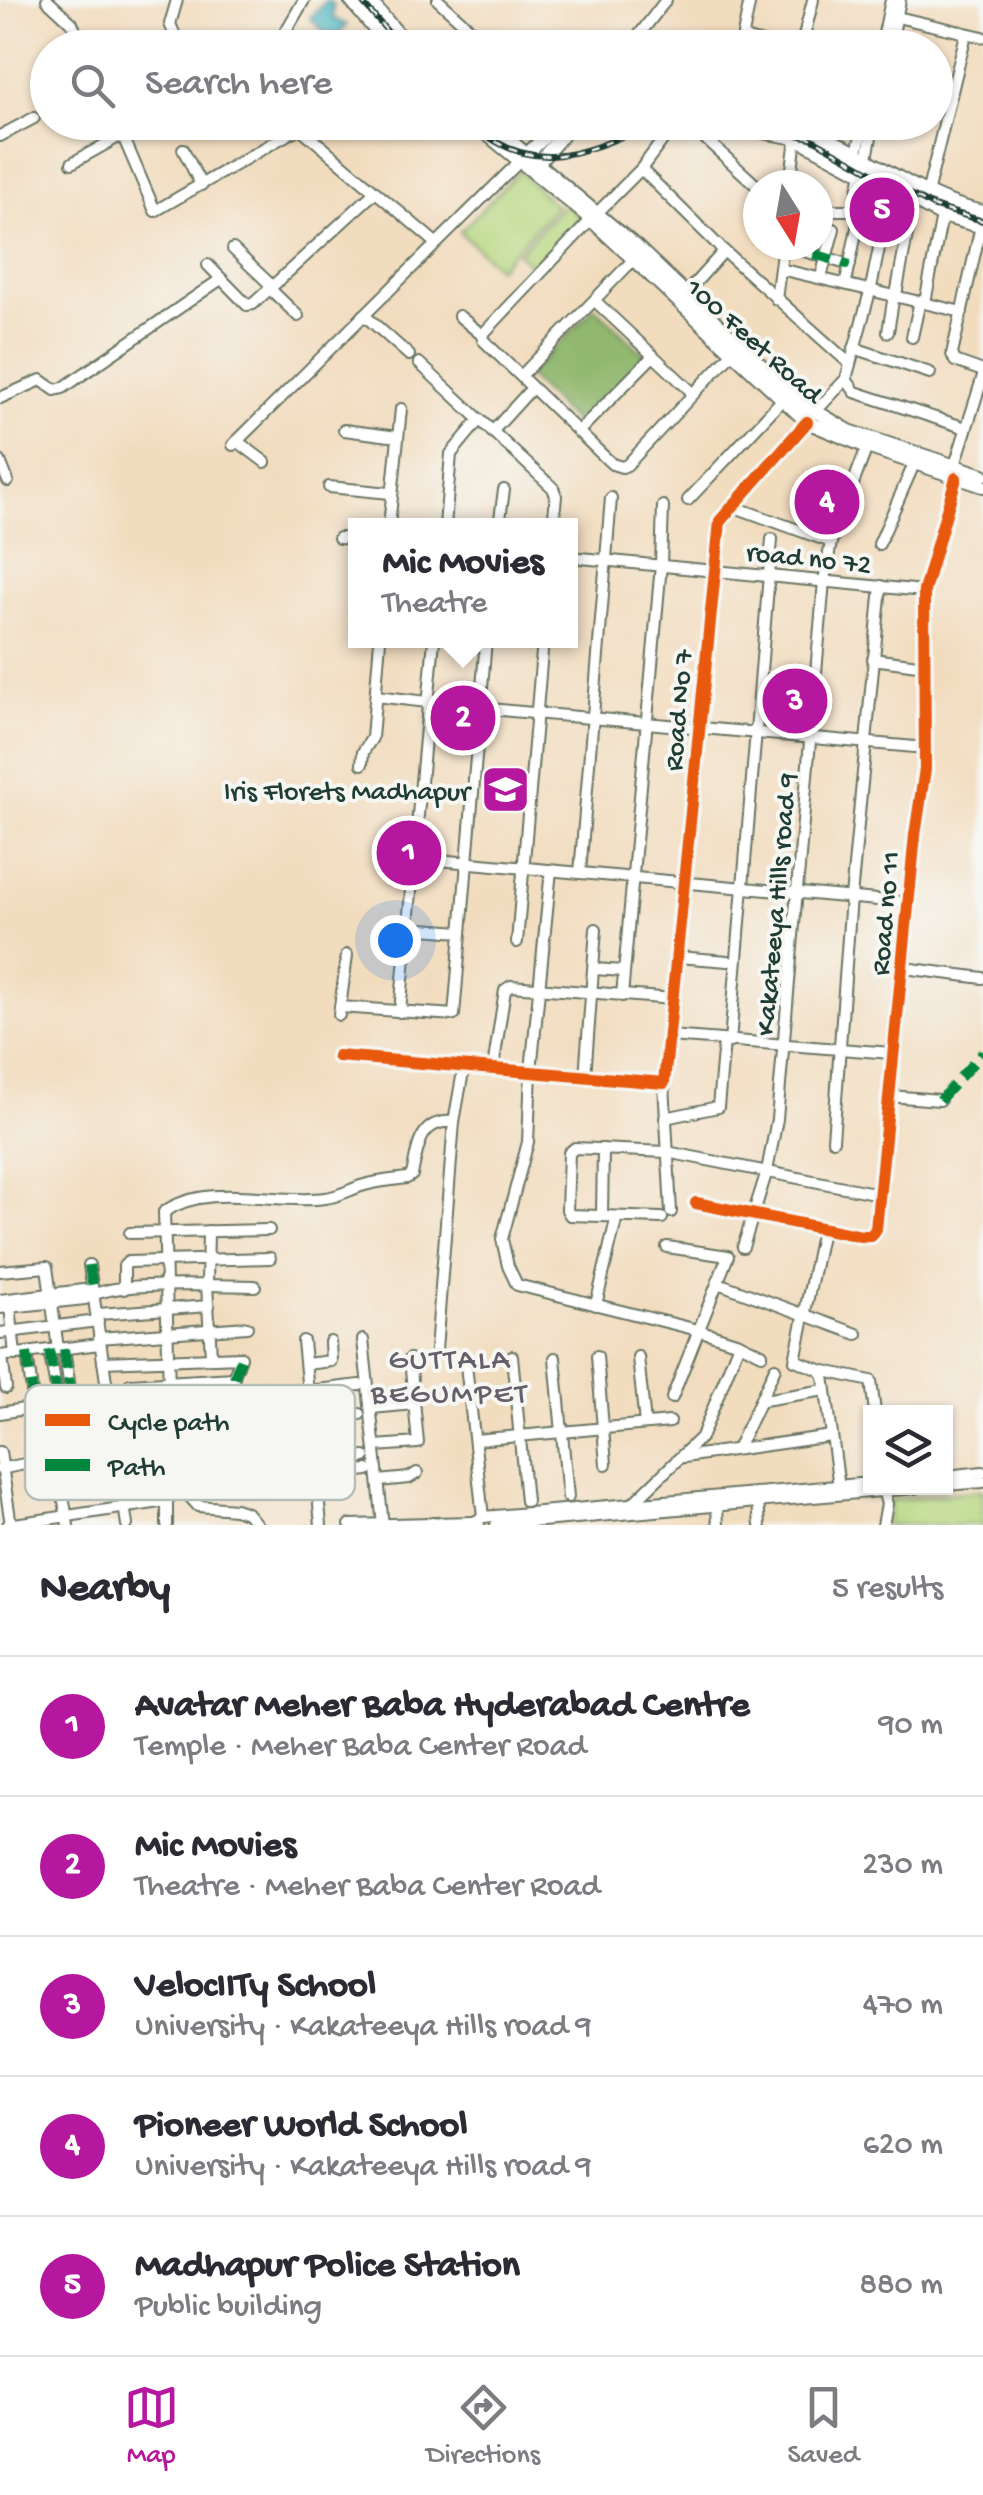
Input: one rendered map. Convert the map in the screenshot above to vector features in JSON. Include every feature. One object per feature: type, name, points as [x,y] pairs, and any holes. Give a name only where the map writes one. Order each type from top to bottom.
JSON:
[{"type":"main road","points":[[350,0],[375,30]]},
{"type":"main road","points":[[370,0],[395,30]]},
{"type":"main road","points":[[497,140],[528,163]]},
{"type":"main road","points":[[506,140],[528,163]]},
{"type":"main road","points":[[528,163],[546,140]]},
{"type":"main road","points":[[528,163],[554,140]]},
{"type":"main road","points":[[800,140],[942,216],[982,222]]},
{"type":"main road","points":[[836,140],[982,222]]},
{"type":"main road","name":"100 Feet Road","points":[[528,163],[686,292],[782,400],[867,447],[914,464],[983,475]]},
{"type":"main road","name":"100 Feet Road","points":[[594,217],[633,260],[811,417],[983,486]]},
{"type":"street","points":[[47,0],[75,30]]},
{"type":"street","points":[[171,30],[177,0]]},
{"type":"street","points":[[286,30],[304,0]]},
{"type":"street","points":[[438,0],[472,30]]},
{"type":"street","points":[[643,30],[666,0]]},
{"type":"street","points":[[744,30],[750,0]]},
{"type":"street","points":[[805,30],[812,0]]},
{"type":"street","points":[[885,30],[892,0]]},
{"type":"street","points":[[894,30],[900,0]]},
{"type":"street","points":[[897,17],[950,30]]},
{"type":"street","points":[[953,31],[983,37]]},
{"type":"street","points":[[953,87],[966,34]]},
{"type":"street","points":[[0,136],[30,120]]},
{"type":"street","points":[[72,163],[113,140]]},
{"type":"street","points":[[124,140],[156,212],[272,140]]},
{"type":"street","points":[[313,140],[436,243]]},
{"type":"street","points":[[482,335],[640,169],[662,140]]},
{"type":"street","points":[[707,140],[743,173]]},
{"type":"street","points":[[792,170],[796,140]]},
{"type":"street","points":[[862,155],[865,140]]},
{"type":"street","points":[[927,194],[940,140]]},
{"type":"street","points":[[200,146],[184,152],[201,185]]},
{"type":"street","points":[[265,462],[235,443],[436,243],[528,163]]},
{"type":"street","points":[[640,169],[850,364]]},
{"type":"street","points":[[846,282],[858,228],[862,173]]},
{"type":"street","points":[[208,265],[247,305],[252,304],[374,193]]},
{"type":"street","points":[[888,332],[913,202]]},
{"type":"street","points":[[833,210],[857,210]]},
{"type":"street","points":[[912,338],[942,216]]},
{"type":"street","points":[[982,222],[952,357],[983,373]]},
{"type":"street","points":[[858,228],[881,238],[846,379],[855,392],[966,428]]},
{"type":"street","points":[[232,249],[298,316]]},
{"type":"street","points":[[686,292],[724,251]]},
{"type":"street","points":[[521,376],[633,260]]},
{"type":"street","points":[[776,298],[782,260]]},
{"type":"street","points":[[821,277],[825,260]]},
{"type":"street","points":[[833,260],[850,265]]},
{"type":"street","points":[[780,269],[962,312]]},
{"type":"street","points":[[0,398],[40,380],[55,390],[64,388],[221,279]]},
{"type":"street","points":[[595,301],[693,393]]},
{"type":"street","points":[[364,315],[555,491],[553,518]]},
{"type":"street","points":[[459,316],[612,464],[622,467],[733,352]]},
{"type":"street","points":[[854,348],[930,373]]},
{"type":"street","points":[[578,432],[653,356]]},
{"type":"street","name":"Road no 11","points":[[696,1204],[822,1230],[871,1236],[876,1229],[926,748],[924,591],[983,373]]},
{"type":"street","name":"Road No 7","points":[[602,1216],[666,1215],[664,1083],[720,521],[846,379]]},
{"type":"street","points":[[492,432],[532,388]]},
{"type":"street","points":[[688,500],[782,400]]},
{"type":"street","points":[[390,518],[402,409]]},
{"type":"street","points":[[446,518],[451,454],[479,420]]},
{"type":"street","points":[[344,430],[398,437]]},
{"type":"street","name":"Kakateeya Hills road 9","points":[[743,1247],[767,1171],[786,1046],[824,581],[831,542],[867,447]]},
{"type":"street","points":[[0,461],[8,482]]},
{"type":"street","points":[[879,544],[914,464]]},
{"type":"street","points":[[329,487],[390,493]]},
{"type":"street","points":[[501,518],[504,490]]},
{"type":"street","points":[[580,873],[612,498]]},
{"type":"street","points":[[622,996],[664,506]]},
{"type":"street","points":[[732,506],[831,542]]},
{"type":"street","points":[[340,538],[348,538]]},
{"type":"street","points":[[665,1118],[718,1106],[743,888],[772,540]]},
{"type":"street","name":"road no 72","points":[[578,558],[924,591]]},
{"type":"street","points":[[832,1140],[881,586]]},
{"type":"street","points":[[362,764],[372,738],[379,648]]},
{"type":"street","points":[[400,1012],[433,648]]},
{"type":"street","points":[[347,955],[340,1011],[454,1015],[485,648]]},
{"type":"street","points":[[517,942],[543,648]]},
{"type":"street","points":[[874,660],[925,666]]},
{"type":"street","points":[[376,696],[926,748]]},
{"type":"street","points":[[416,858],[910,903]]},
{"type":"street","points":[[551,870],[528,1142],[502,1239],[516,1285],[698,1330],[762,1354]]},
{"type":"street","points":[[409,928],[460,932]]},
{"type":"street","points":[[585,1077],[596,929]]},
{"type":"street","points":[[678,957],[728,961]]},
{"type":"street","points":[[904,968],[983,978]]},
{"type":"street","points":[[594,970],[624,971]]},
{"type":"street","points":[[493,1068],[506,990],[511,986],[673,999]]},
{"type":"street","points":[[670,1036],[892,1054]]},
{"type":"street","points":[[338,1056],[664,1083]]},
{"type":"street","points":[[436,1350],[454,1122],[464,1066]]},
{"type":"street","points":[[889,1096],[940,1100]]},
{"type":"street","points":[[169,1383],[164,1212],[175,1205],[234,1195],[324,1198],[365,1184],[411,1177],[430,1125],[454,1122]]},
{"type":"street","points":[[603,1149],[602,1216],[570,1215],[566,1210],[569,1152],[575,1148],[603,1149],[667,1152],[880,1194]]},
{"type":"street","points":[[596,1305],[616,1220]]},
{"type":"street","points":[[130,1233],[269,1230]]},
{"type":"street","points":[[822,1230],[795,1360],[871,1381],[874,1405]]},
{"type":"street","points":[[208,1231],[211,1357]]},
{"type":"street","points":[[667,1246],[728,1256],[672,1398]]},
{"type":"street","points":[[124,1289],[125,1262],[270,1258]]},
{"type":"street","points":[[89,1265],[105,1385]]},
{"type":"street","points":[[0,1271],[48,1266],[57,1349],[55,1385]]},
{"type":"street","points":[[718,1282],[857,1334]]},
{"type":"street","points":[[29,1385],[3,1305],[51,1298],[85,1299],[92,1294],[124,1289],[256,1286]]},
{"type":"street","points":[[0,1333],[166,1308],[208,1306]]},
{"type":"street","points":[[6,1388],[1,1356],[100,1341],[246,1327]]},
{"type":"street","points":[[362,1340],[383,1525]]},
{"type":"street","points":[[303,1341],[308,1385]]},
{"type":"street","points":[[306,1364],[331,1361],[330,1342]]},
{"type":"street","points":[[633,1502],[692,1448],[710,1420],[740,1343]]},
{"type":"street","points":[[57,1349],[69,1385]]},
{"type":"street","points":[[512,1356],[526,1501]]},
{"type":"street","points":[[597,1356],[606,1464]]},
{"type":"street","points":[[638,1357],[645,1424]]},
{"type":"street","points":[[103,1362],[241,1358],[231,1385]]},
{"type":"street","points":[[555,1358],[568,1496]]},
{"type":"street","points":[[376,1446],[418,1443],[410,1359]]},
{"type":"street","points":[[466,1366],[479,1521]]},
{"type":"street","points":[[737,1449],[775,1368]]},
{"type":"street","points":[[820,1370],[839,1486]]},
{"type":"street","points":[[130,1384],[234,1378]]},
{"type":"street","points":[[355,1386],[360,1385]]},
{"type":"street","points":[[759,1403],[825,1390]]},
{"type":"street","points":[[372,1408],[414,1404]]},
{"type":"street","points":[[0,1413],[25,1409]]},
{"type":"street","points":[[355,1415],[360,1414]]},
{"type":"street","points":[[475,1440],[670,1422]]},
{"type":"street","points":[[681,1457],[831,1436]]},
{"type":"street","points":[[0,1452],[10,1525],[68,1520],[151,1501],[168,1501],[168,1525]]},
{"type":"street","points":[[355,1456],[365,1456]]},
{"type":"street","points":[[355,1472],[368,1470]]},
{"type":"street","points":[[953,1475],[983,1472]]},
{"type":"street","points":[[379,1481],[409,1478],[417,1473]]},
{"type":"street","points":[[953,1484],[983,1482]]},
{"type":"street","points":[[350,1525],[479,1521],[633,1502],[863,1484]]},
{"type":"street","points":[[496,1525],[863,1492]]},
{"type":"street","points":[[883,1525],[884,1495]]},
{"type":"street","points":[[123,1500],[127,1525]]},
{"type":"street","points":[[192,1500],[202,1507],[243,1511],[257,1525]]},
{"type":"street","points":[[318,1500],[321,1525]]},
{"type":"street","points":[[758,1503],[760,1525]]},
{"type":"street","points":[[716,1507],[718,1525]]},
{"type":"street","points":[[634,1525],[640,1514]]},
{"type":"green space","points":[[519,171],[556,206],[498,268],[460,232]]},
{"type":"green space","points":[[565,204],[582,219],[534,269],[518,253]]},
{"type":"green space","points":[[595,307],[647,357],[578,426],[527,376]]},
{"type":"green space","points":[[983,1490],[983,1525],[886,1525],[891,1500]]},
{"type":"water","points":[[327,0],[333,4],[333,18],[347,25],[343,30],[322,30],[310,18]]},
{"type":"railway","points":[[360,0],[386,30]]},
{"type":"railway","points":[[494,140],[540,156],[562,155],[614,140]]},
{"type":"railway","points":[[815,140],[932,206],[983,221]]},
{"type":"marked path","points":[[833,260],[850,265]]},
{"type":"marked path","points":[[940,1100],[983,1052]]},
{"type":"marked path","points":[[89,1265],[94,1294]]},
{"type":"marked path","points":[[64,1349],[70,1385]]},
{"type":"marked path","points":[[49,1350],[55,1385]]},
{"type":"marked path","points":[[27,1353],[31,1385]]},
{"type":"marked path","points":[[234,1378],[239,1355]]},
{"type":"cycle path","points":[[338,1056],[664,1083],[720,521],[807,422]]},
{"type":"cycle path","points":[[696,1203],[861,1236],[871,1236],[876,1229],[925,769],[924,591],[956,478]]},
{"type":"place","name":"Madhapur Police Station","points":[[882,210]]},
{"type":"place","name":"Pioneer World School","points":[[827,502]]},
{"type":"place","name":"VelocIITy School","points":[[795,701]]},
{"type":"place","name":"Mic Movies","points":[[463,718]]},
{"type":"place","name":"Iris Florets Madhapur","points":[[505,789]]},
{"type":"place","name":"Avatar Meher Baba Hyderabad Centre","points":[[409,853]]},
{"type":"district","name":"GUTTALA BEGUMPET","points":[[450,1375]]}]
